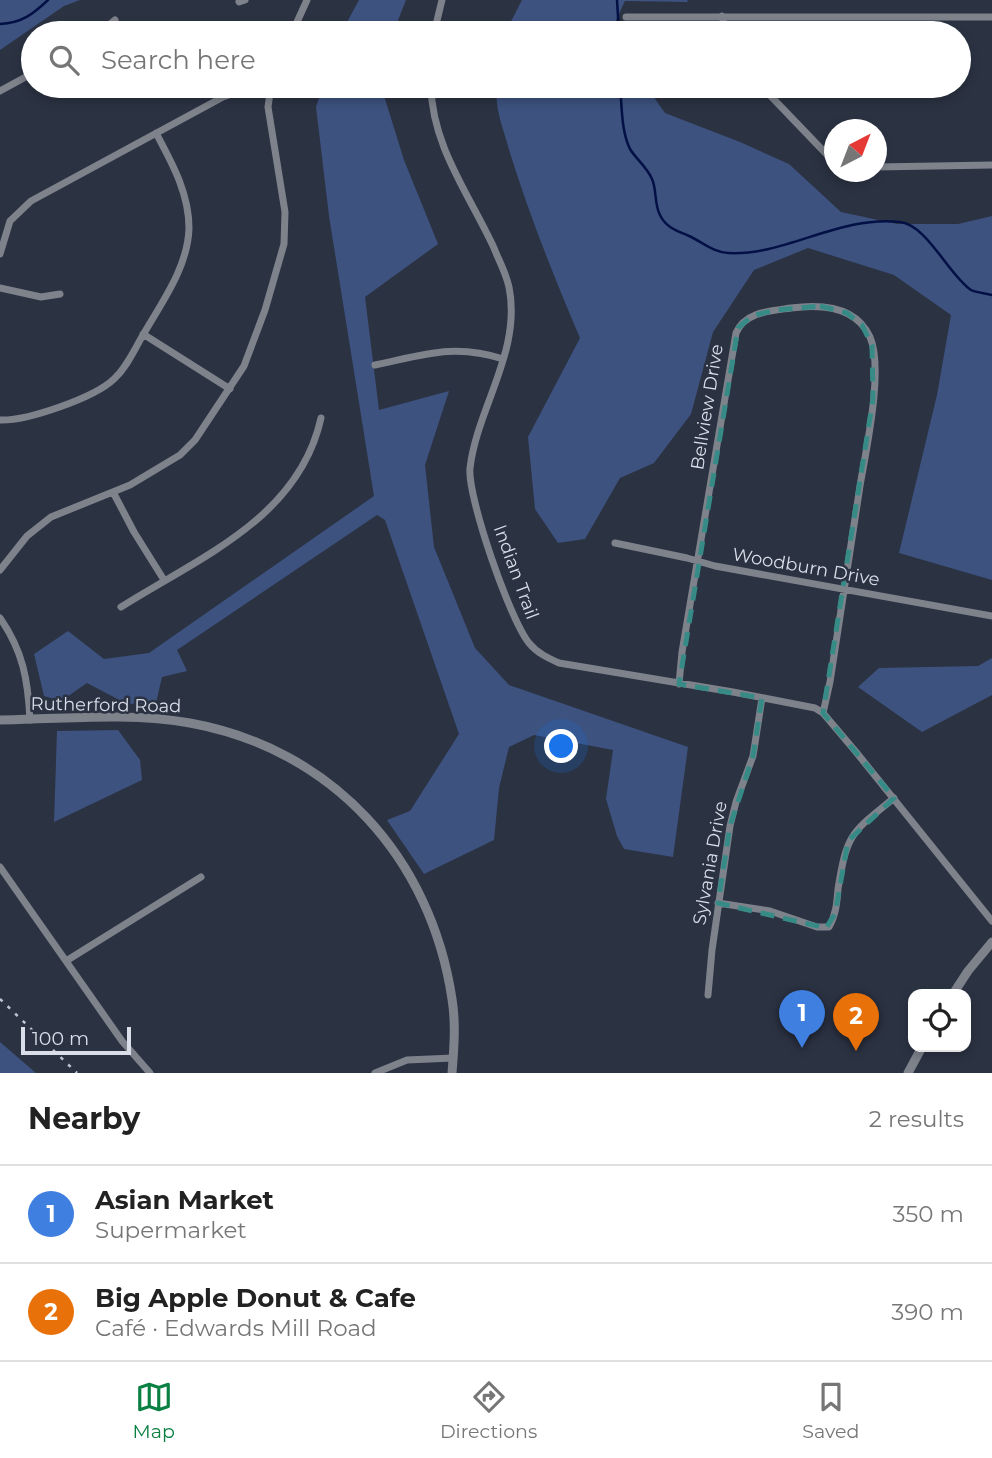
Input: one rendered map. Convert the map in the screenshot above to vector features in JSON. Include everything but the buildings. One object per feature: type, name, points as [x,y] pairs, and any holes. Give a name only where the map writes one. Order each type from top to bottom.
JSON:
[{"type":"street","points":[[297,21],[307,0]]},
{"type":"street","points":[[437,21],[442,0]]},
{"type":"street","points":[[722,16],[723,21]]},
{"type":"street","points":[[626,17],[992,17]]},
{"type":"street","points":[[0,91],[21,80]]},
{"type":"street","points":[[0,254],[10,221],[31,201],[223,98]]},
{"type":"street","points":[[0,570],[17,547],[38,526],[63,511],[142,479],[180,456],[195,440],[244,366],[284,244],[285,212],[268,107],[269,98]]},
{"type":"street","name":"Indian Trail","points":[[432,98],[443,149],[489,238],[508,284],[510,318],[503,359],[472,457],[470,479],[499,577],[519,628],[533,647],[559,663],[810,706],[823,713]]},
{"type":"street","points":[[773,98],[824,151]]},
{"type":"street","points":[[0,420],[26,417],[98,391],[116,378],[176,276],[188,234],[187,208],[184,191],[173,164],[156,133]]},
{"type":"street","points":[[887,167],[992,165]]},
{"type":"street","points":[[0,288],[41,297],[60,294]]},
{"type":"street","name":"Bellview Drive","points":[[679,684],[732,348],[738,328],[756,314],[806,306],[829,307],[847,313],[862,325],[870,338],[874,355],[869,429],[823,713]]},
{"type":"street","points":[[144,334],[230,389]]},
{"type":"street","points":[[375,365],[453,350],[503,359]]},
{"type":"street","points":[[121,607],[231,539],[269,511],[287,490],[312,449],[321,418]]},
{"type":"street","points":[[113,492],[164,580]]},
{"type":"street","name":"Woodburn Drive","points":[[615,543],[715,566],[992,616]]},
{"type":"street","points":[[0,618],[16,642],[30,720]]},
{"type":"street","name":"Sylvania Drive","points":[[708,995],[730,826],[736,802],[754,756],[762,698]]},
{"type":"street","points":[[823,713],[992,921]]},
{"type":"street","name":"Rutherford Road","points":[[0,720],[146,718],[189,722],[220,729],[268,747],[305,766],[332,785],[359,809],[391,846],[410,874],[432,918],[443,952],[453,1000],[455,1040],[452,1073]]},
{"type":"street","points":[[718,903],[780,914],[817,927],[829,927],[835,914],[848,841],[859,826],[894,798]]},
{"type":"street","points":[[0,867],[122,1041],[150,1073]]},
{"type":"street","points":[[66,961],[201,877]]},
{"type":"street","points":[[956,989],[992,942]]},
{"type":"street","points":[[908,1073],[919,1052]]},
{"type":"street","points":[[375,1073],[407,1059],[453,1058]]},
{"type":"highlighted area","points":[[820,306],[847,313],[862,325],[872,345],[873,399],[823,713],[894,798],[848,841],[835,914],[826,928],[718,903],[730,826],[753,756],[762,698],[679,684],[738,328],[752,316],[775,310]]},
{"type":"shaded area","points":[[0,0],[80,0],[64,6],[42,21],[21,21],[21,36],[0,50]]},
{"type":"shaded area","points":[[359,0],[406,0],[398,21],[348,21]]},
{"type":"shaded area","points":[[522,0],[687,0],[688,2],[625,1],[616,21],[511,21]]},
{"type":"shaded area","points":[[319,98],[385,98],[404,160],[438,244],[365,297],[379,410],[449,391],[425,465],[434,547],[475,648],[509,685],[688,747],[673,857],[624,849],[617,836],[606,799],[613,750],[534,735],[509,747],[499,788],[494,840],[424,874],[387,820],[410,811],[459,734],[385,520],[377,515],[177,650],[187,671],[162,677],[156,703],[127,704],[87,683],[61,701],[44,696],[34,654],[68,631],[104,659],[149,653],[374,496],[329,216],[316,107]]},
{"type":"shaded area","points":[[496,98],[654,98],[665,113],[789,164],[841,212],[897,224],[958,224],[992,216],[992,580],[899,553],[937,395],[951,315],[894,275],[808,248],[754,270],[713,332],[691,414],[654,463],[620,478],[585,539],[558,543],[535,509],[528,437],[580,338],[543,247],[498,111]]},
{"type":"shaded area","points":[[992,658],[992,695],[922,732],[858,687],[879,668],[978,666]]},
{"type":"shaded area","points":[[118,730],[140,760],[142,780],[54,822],[57,731]]},
{"type":"shaded area","points":[[0,1042],[36,1073],[0,1073]]},
{"type":"waterway","points":[[0,24],[27,17],[48,0]]},
{"type":"waterway","points":[[617,0],[618,21]]},
{"type":"waterway","points":[[621,98],[627,142],[654,183],[658,211],[673,228],[712,249],[728,253],[750,252],[856,224],[900,222],[919,232],[962,283],[971,290],[992,295]]},
{"type":"railway","points":[[0,999],[77,1073]]},
{"type":"place","name":"Asian Market","points":[[802,1048]]},
{"type":"place","name":"Big Apple Donut & Cafe","points":[[856,1051]]}]
